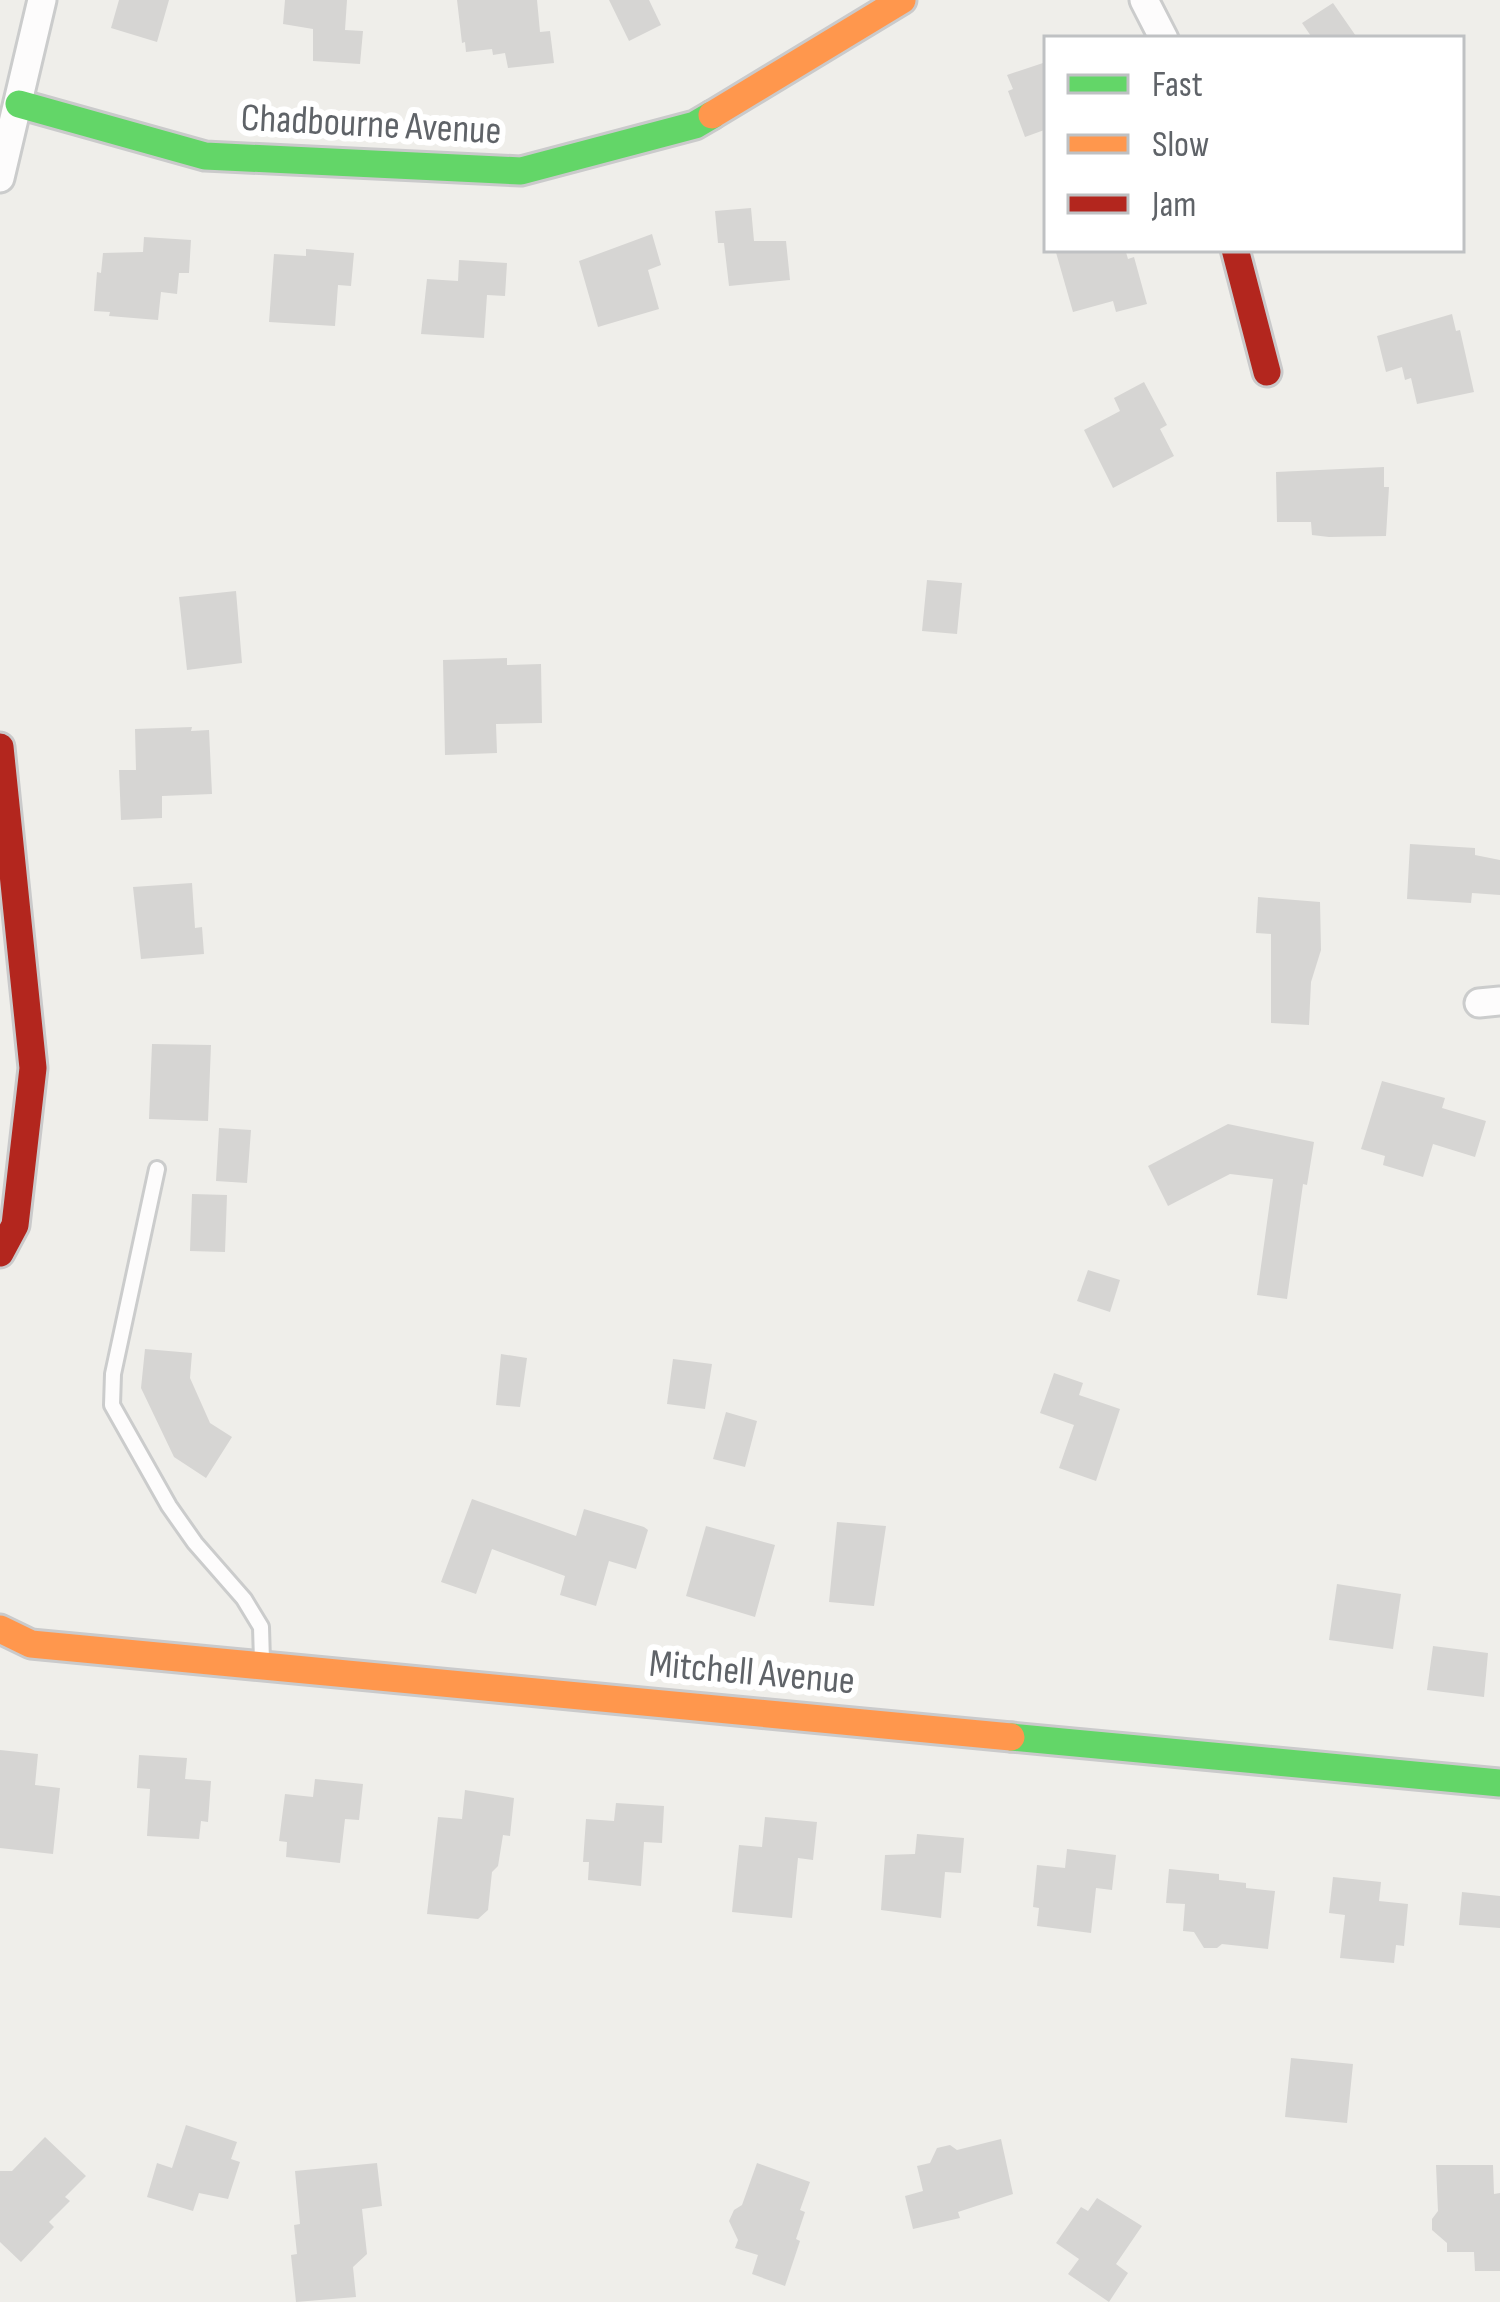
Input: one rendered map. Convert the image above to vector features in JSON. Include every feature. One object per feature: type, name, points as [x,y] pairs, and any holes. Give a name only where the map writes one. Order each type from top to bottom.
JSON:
[{"type":"street","points":[[0,178],[42,0]]},
{"type":"street","name":"Chadbourne Avenue","points":[[19,104],[205,156],[521,171],[695,124],[902,0]]},
{"type":"street","points":[[1144,0],[1162,36]]},
{"type":"street","points":[[1236,252],[1267,372]]},
{"type":"street","points":[[0,747],[33,1068],[15,1225],[0,1252]]},
{"type":"street","name":"Mitchell Avenue","points":[[0,1629],[31,1644],[1500,1783]]},
{"type":"lane","points":[[157,1169],[113,1374],[112,1405],[169,1506],[244,1598],[261,1627],[262,1666]]},
{"type":"building","points":[[119,0],[169,0],[157,42],[111,28]]},
{"type":"building","points":[[285,0],[347,0],[345,30],[363,31],[360,64],[313,61],[313,29],[283,24]]},
{"type":"building","points":[[457,0],[537,0],[540,32],[550,31],[554,63],[508,68],[505,53],[493,55],[492,49],[466,52]]},
{"type":"building","points":[[609,0],[649,0],[661,25],[629,41]]},
{"type":"building","points":[[1333,3],[1356,36],[1311,36],[1302,23]]},
{"type":"building","points":[[1043,63],[1044,130],[1025,137],[1007,75]]},
{"type":"building","points":[[751,208],[754,241],[786,241],[790,280],[729,286],[715,211]]},
{"type":"building","points":[[652,234],[661,265],[648,270],[659,309],[598,327],[579,261]]},
{"type":"building","points":[[144,237],[191,240],[189,273],[179,273],[177,294],[161,292],[158,320],[94,311],[103,253],[143,252]]},
{"type":"building","points":[[306,249],[354,253],[351,286],[338,285],[335,326],[269,322],[274,254],[306,256]]},
{"type":"building","points":[[1056,252],[1126,252],[1128,259],[1134,257],[1147,304],[1116,312],[1113,301],[1073,312]]},
{"type":"building","points":[[459,260],[507,263],[505,296],[487,295],[484,338],[421,334],[427,279],[458,281]]},
{"type":"building","points":[[1452,314],[1474,392],[1417,404],[1411,378],[1405,380],[1402,367],[1386,372],[1377,336]]},
{"type":"building","points":[[1144,382],[1167,425],[1160,429],[1174,456],[1113,488],[1084,430],[1120,411],[1114,398]]},
{"type":"building","points":[[1384,467],[1384,487],[1389,487],[1386,536],[1312,535],[1311,522],[1277,522],[1276,472]]},
{"type":"building","points":[[927,580],[962,583],[957,634],[922,631]]},
{"type":"building","points":[[236,591],[242,663],[187,670],[179,597]]},
{"type":"building","points":[[507,658],[507,665],[541,664],[542,723],[496,724],[497,753],[445,755],[443,660]]},
{"type":"building","points":[[192,727],[191,731],[209,730],[212,794],[162,796],[162,818],[121,820],[119,770],[136,770],[135,729]]},
{"type":"building","points":[[1410,844],[1475,848],[1475,855],[1500,860],[1500,895],[1472,893],[1471,903],[1407,899]]},
{"type":"building","points":[[192,883],[195,928],[202,927],[204,954],[141,959],[133,887]]},
{"type":"building","points":[[1258,897],[1320,902],[1321,950],[1311,982],[1309,1025],[1271,1023],[1271,934],[1256,933]]},
{"type":"building","points":[[152,1044],[211,1045],[208,1121],[149,1119]]},
{"type":"building","points":[[1382,1081],[1445,1098],[1442,1108],[1486,1121],[1475,1157],[1433,1144],[1423,1177],[1383,1165],[1385,1156],[1361,1149]]},
{"type":"building","points":[[1228,1124],[1314,1142],[1307,1185],[1303,1184],[1287,1299],[1257,1295],[1273,1179],[1230,1174],[1168,1206],[1148,1166]]},
{"type":"building","points":[[219,1128],[251,1130],[247,1183],[216,1181]]},
{"type":"building","points":[[192,1194],[227,1195],[225,1252],[190,1251]]},
{"type":"building","points":[[1088,1270],[1120,1280],[1110,1312],[1077,1301]]},
{"type":"building","points":[[145,1349],[192,1353],[190,1378],[210,1423],[232,1437],[206,1478],[174,1457],[141,1388]]},
{"type":"building","points":[[501,1354],[527,1358],[520,1407],[496,1405]]},
{"type":"building","points":[[673,1359],[712,1364],[705,1409],[667,1404]]},
{"type":"building","points":[[1054,1373],[1083,1383],[1079,1395],[1120,1409],[1096,1481],[1059,1468],[1074,1425],[1040,1413]]},
{"type":"building","points":[[726,1412],[757,1421],[745,1467],[713,1459]]},
{"type":"building","points":[[472,1499],[576,1536],[584,1509],[648,1530],[636,1569],[609,1561],[596,1606],[560,1595],[565,1576],[492,1549],[476,1594],[441,1582]]},
{"type":"building","points":[[837,1522],[886,1526],[874,1606],[829,1602]]},
{"type":"building","points":[[706,1526],[775,1545],[755,1617],[686,1596]]},
{"type":"building","points":[[1337,1584],[1401,1594],[1393,1649],[1329,1640]]},
{"type":"building","points":[[1433,1646],[1488,1653],[1484,1697],[1427,1690]]},
{"type":"building","points":[[0,1750],[38,1754],[35,1785],[60,1788],[53,1854],[0,1848]]},
{"type":"building","points":[[139,1755],[187,1758],[185,1779],[211,1781],[208,1822],[201,1821],[199,1839],[147,1836],[150,1789],[137,1788]]},
{"type":"building","points":[[315,1779],[363,1784],[359,1820],[345,1819],[340,1863],[286,1857],[287,1842],[279,1841],[285,1794],[313,1797]]},
{"type":"building","points":[[465,1790],[514,1798],[510,1836],[503,1835],[498,1866],[492,1872],[488,1910],[478,1919],[427,1914],[438,1817],[462,1819]]},
{"type":"building","points":[[616,1803],[664,1806],[662,1843],[644,1842],[641,1886],[588,1880],[589,1862],[583,1862],[586,1819],[614,1821]]},
{"type":"building","points":[[765,1817],[817,1822],[813,1860],[798,1858],[792,1918],[732,1912],[739,1845],[762,1847]]},
{"type":"building","points":[[917,1834],[964,1838],[961,1873],[945,1872],[941,1918],[881,1910],[885,1855],[915,1854]]},
{"type":"building","points":[[1067,1849],[1116,1855],[1112,1890],[1096,1888],[1091,1933],[1037,1926],[1039,1908],[1033,1907],[1037,1865],[1065,1868]]},
{"type":"building","points":[[1169,1869],[1219,1874],[1219,1880],[1275,1891],[1268,1949],[1222,1944],[1204,1948],[1194,1932],[1183,1931],[1185,1904],[1166,1903]]},
{"type":"building","points":[[1333,1877],[1381,1882],[1379,1901],[1408,1904],[1404,1946],[1396,1945],[1394,1963],[1340,1958],[1345,1915],[1329,1913]]},
{"type":"building","points":[[1462,1892],[1500,1896],[1500,1928],[1459,1925]]},
{"type":"building","points":[[1291,2058],[1353,2064],[1347,2123],[1285,2117]]},
{"type":"building","points":[[186,2125],[237,2142],[231,2159],[240,2162],[228,2199],[199,2193],[193,2211],[147,2197],[157,2163],[172,2168]]},
{"type":"building","points":[[45,2137],[86,2176],[49,2222],[54,2227],[21,2262],[0,2242],[0,2171],[12,2171]]},
{"type":"building","points":[[1001,2139],[1013,2194],[958,2212],[960,2218],[913,2229],[905,2196],[923,2191],[917,2166],[930,2163],[937,2148],[950,2145],[957,2150]]},
{"type":"building","points":[[377,2163],[382,2206],[362,2209],[367,2254],[353,2267],[356,2297],[296,2302],[291,2255],[297,2254],[294,2225],[300,2224],[295,2171]]},
{"type":"building","points":[[757,2163],[810,2182],[800,2210],[805,2212],[796,2239],[800,2241],[785,2286],[752,2274],[758,2255],[735,2248],[738,2240],[729,2221],[742,2205]]},
{"type":"building","points":[[1436,2165],[1493,2165],[1494,2194],[1500,2193],[1500,2271],[1475,2271],[1474,2252],[1447,2252],[1447,2243],[1432,2230],[1438,2211]]},
{"type":"building","points":[[1097,2198],[1142,2226],[1116,2264],[1128,2273],[1109,2302],[1068,2274],[1079,2259],[1056,2243],[1081,2207],[1088,2211]]},
{"type":"traffic: fast","points":[[19,104],[205,156],[521,171],[695,125],[712,115]]},
{"type":"traffic: fast","points":[[1011,1737],[1500,1783]]},
{"type":"traffic: slow","points":[[712,115],[902,0]]},
{"type":"traffic: slow","points":[[0,1629],[31,1644],[1011,1737]]},
{"type":"traffic: jam","points":[[1236,252],[1267,372]]},
{"type":"traffic: jam","points":[[0,747],[33,1068],[15,1225],[0,1253]]}]
